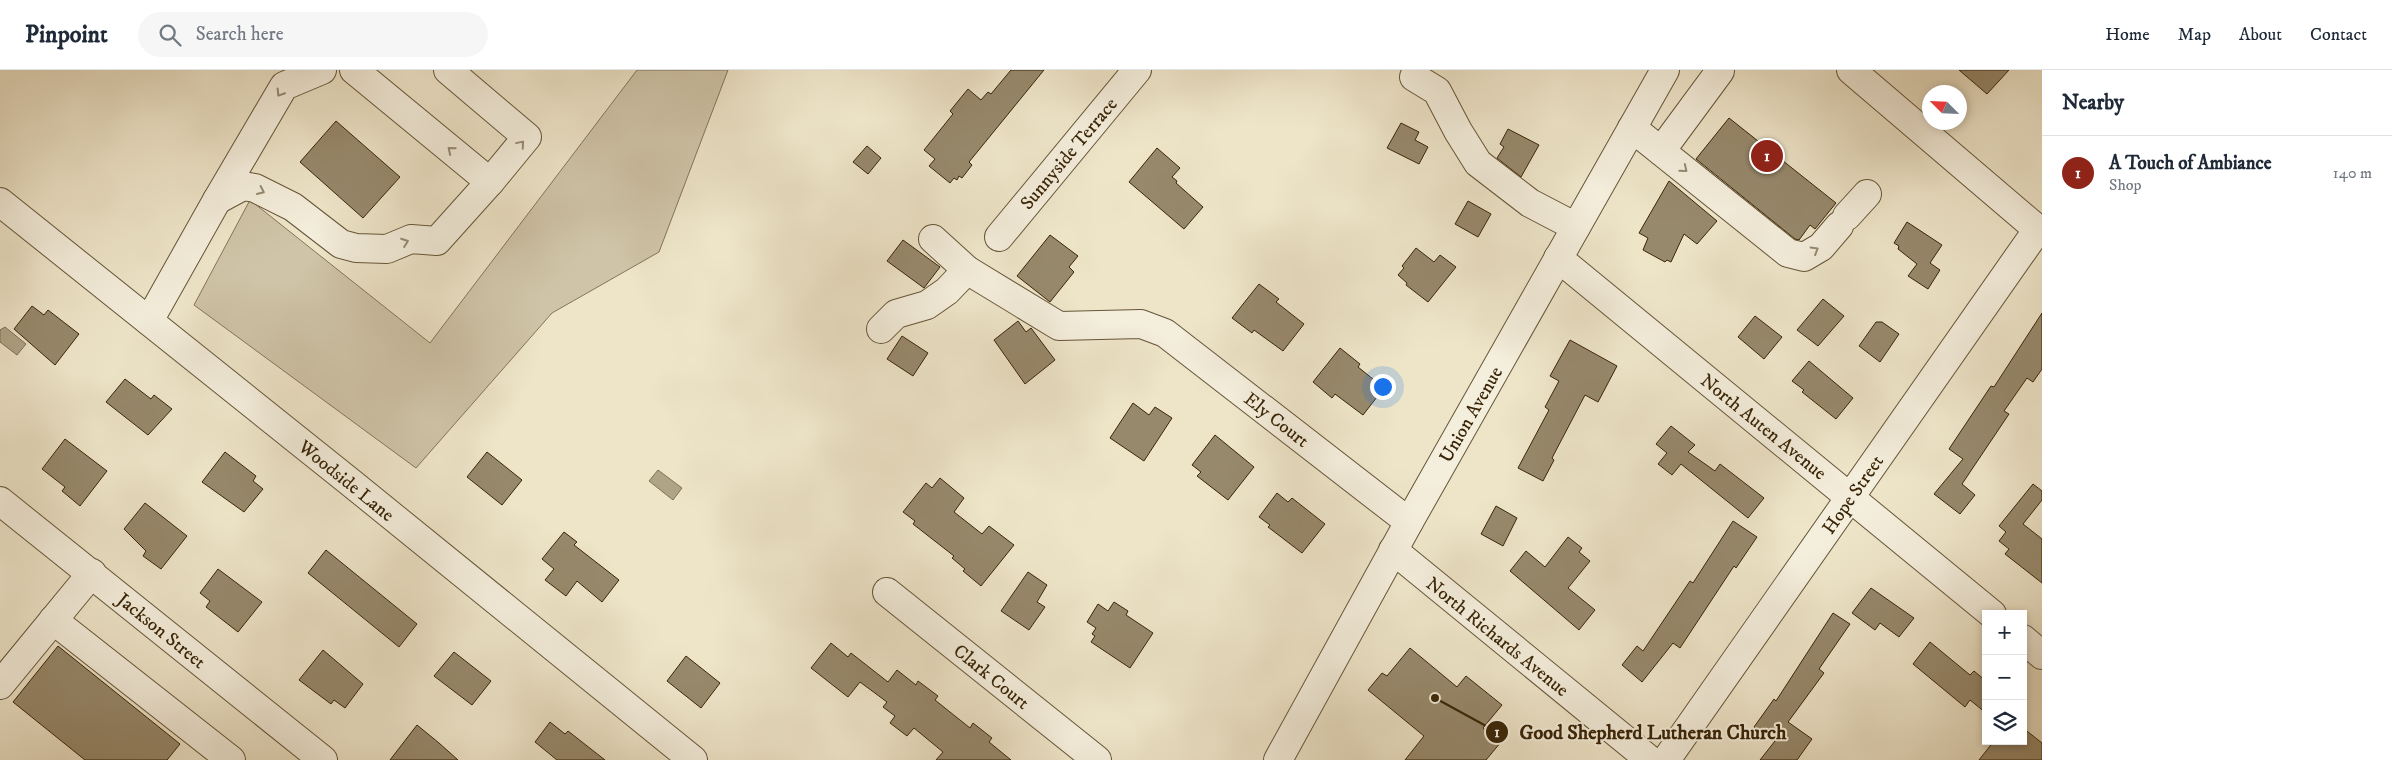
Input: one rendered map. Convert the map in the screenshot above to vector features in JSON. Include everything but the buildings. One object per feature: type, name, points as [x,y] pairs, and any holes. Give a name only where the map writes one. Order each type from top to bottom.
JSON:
[{"type":"street","points":[[149,322],[217,200],[284,86],[322,70]]},
{"type":"street","points":[[354,70],[490,182]]},
{"type":"street","points":[[217,200],[243,186],[255,188],[293,207],[340,244],[356,248],[387,249],[411,239],[437,241],[527,137],[448,70]]},
{"type":"street","name":"Sunnyside Terrace","points":[[999,237],[1137,70]]},
{"type":"street","name":"Union Avenue","points":[[1278,760],[1393,550],[1665,70]]},
{"type":"street","points":[[1852,70],[2040,231]]},
{"type":"street","points":[[1661,151],[1720,71]]},
{"type":"street","points":[[1414,78],[1437,91],[1458,131],[1478,163],[1530,203],[1576,227]]},
{"type":"street","points":[[1632,128],[1788,253],[1804,257],[1821,247],[1867,194]]},
{"type":"street","name":"Woodside Lane","points":[[0,202],[693,760]]},
{"type":"street","name":"Hope Street","points":[[1666,760],[1850,497],[2040,231]]},
{"type":"street","name":"Ely Court","points":[[933,239],[967,270],[1059,326],[1140,324],[1165,332],[1409,522]]},
{"type":"street","name":"North Auten Avenue","points":[[1558,258],[1987,610]]},
{"type":"street","points":[[881,329],[896,314],[927,305],[947,291],[967,270]]},
{"type":"street","name":"Jackson Street","points":[[0,502],[92,573],[323,760]]},
{"type":"street","name":"North Richards Avenue","points":[[1393,550],[1650,760]]},
{"type":"street","points":[[0,685],[92,573]]},
{"type":"street","name":"Clark Court","points":[[887,592],[1097,760]]},
{"type":"street","points":[[54,620],[231,760]]},
{"type":"street","points":[[2027,642],[2042,655]]},
{"type":"shaded area","points":[[637,70],[728,70],[659,252],[552,313],[416,468],[194,305],[250,200],[430,343]]},
{"type":"shaded area","points":[[5,327],[26,344],[17,355],[0,342],[0,330]]},
{"type":"shaded area","points":[[658,470],[682,488],[673,500],[649,481]]},
{"type":"place","name":"A Touch of Ambiance","points":[[1767,156]]},
{"type":"place","name":"Good Shepherd Lutheran Church","points":[[1435,698]]}]
